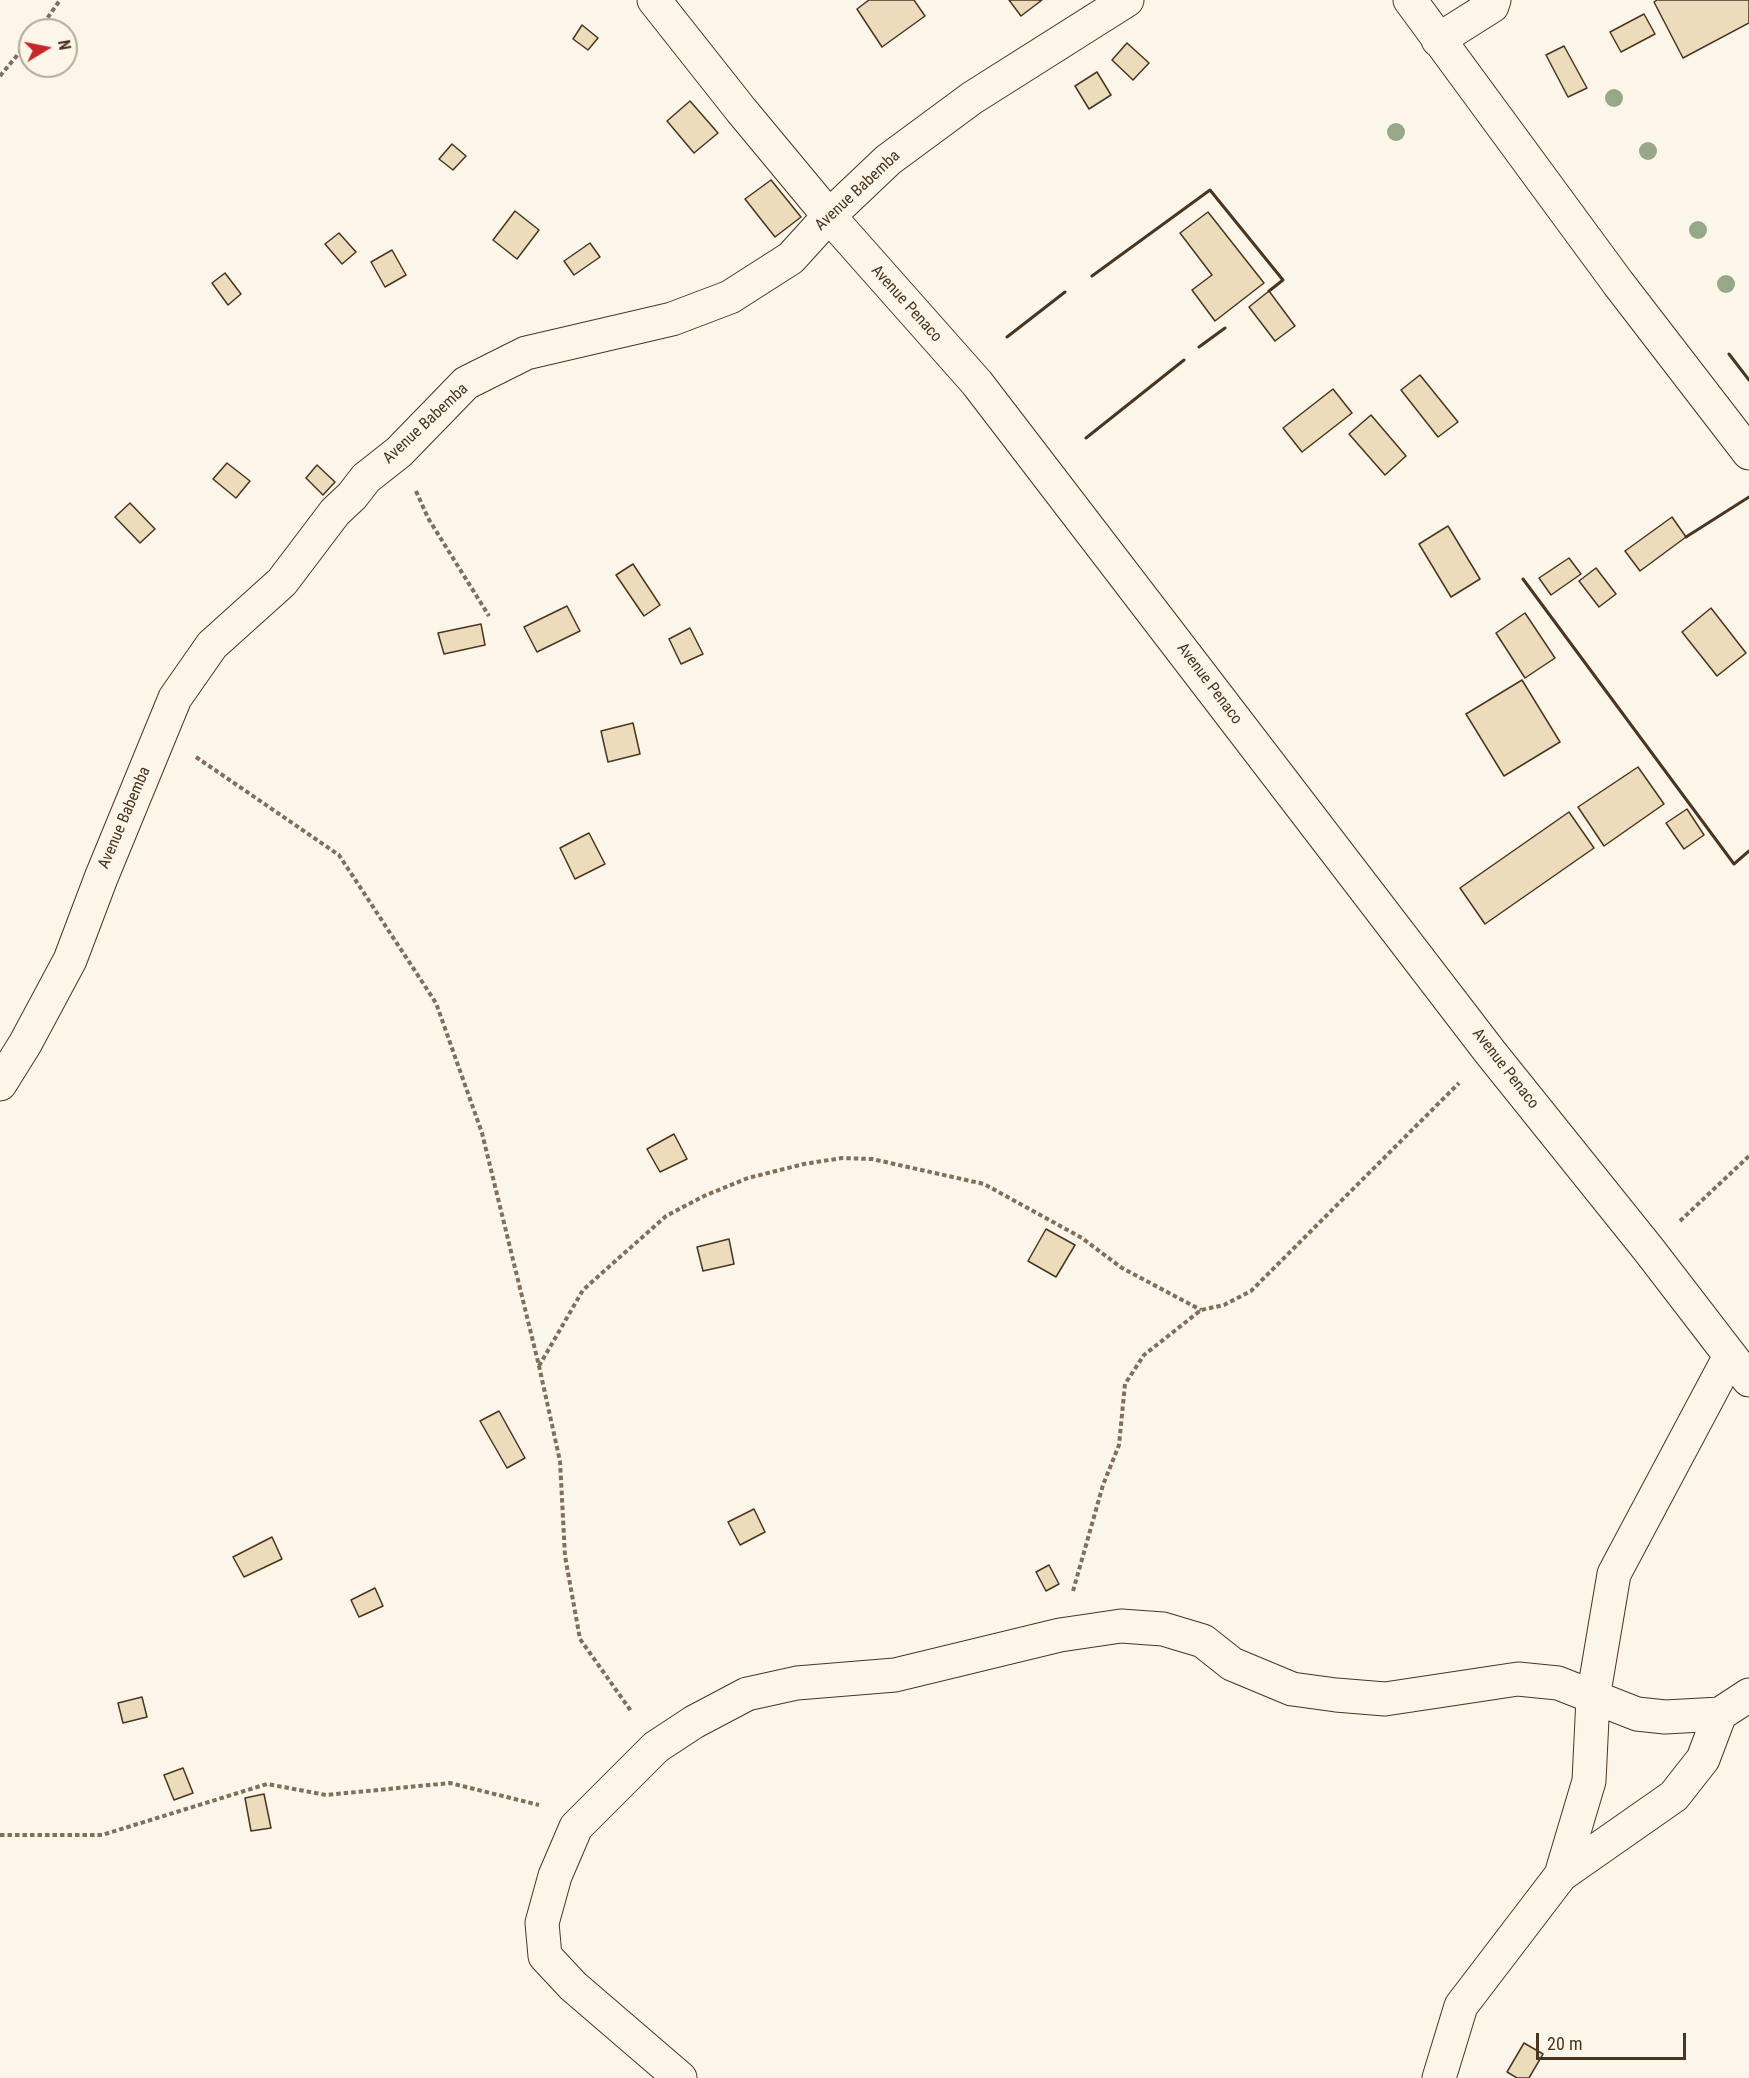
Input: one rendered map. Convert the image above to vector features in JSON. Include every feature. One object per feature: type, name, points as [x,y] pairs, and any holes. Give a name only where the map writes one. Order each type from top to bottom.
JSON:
[{"type":"street","name":"Avenue Penaco","points":[[654,0],[741,111],[829,216],[977,383],[1490,1052],[1649,1250],[1740,1368]]},
{"type":"street","name":"Avenue Babemba","points":[[0,1084],[25,1044],[70,960],[174,698],[212,645],[282,582],[335,513],[366,478],[399,452],[466,383],[526,352],[672,319],[730,297],[791,258],[829,216],[888,160],[972,98],[1127,0]]},
{"type":"street","points":[[1410,0],[1626,292],[1749,453]]},
{"type":"street","points":[[1438,40],[1492,6],[1494,0]]},
{"type":"street","points":[[1562,1875],[1589,1781],[1593,1698],[1614,1574],[1740,1368]]},
{"type":"street","points":[[680,2078],[573,1986],[545,1956],[542,1923],[555,1876],[576,1827],[656,1747],[694,1722],[747,1694],[797,1683],[895,1675],[1060,1635],[1121,1626],[1163,1629],[1203,1641],[1232,1664],[1292,1689],[1336,1695],[1385,1699],[1518,1679],[1558,1683],[1637,1714],[1665,1718],[1720,1714],[1749,1695]]},
{"type":"street","points":[[1439,2078],[1461,2006],[1562,1875],[1674,1796],[1703,1759],[1720,1714]]},
{"type":"path","points":[[47,18],[60,0]]},
{"type":"path","points":[[0,76],[18,54]]},
{"type":"path","points":[[399,452],[428,518],[489,616]]},
{"type":"path","points":[[161,732],[339,855],[436,1004],[482,1133],[539,1366],[560,1461],[565,1556],[580,1639],[656,1747]]},
{"type":"path","points":[[1060,1635],[1103,1485],[1119,1445],[1125,1384],[1144,1355],[1201,1310],[1224,1305],[1251,1291],[1490,1052]]},
{"type":"path","points":[[1649,1250],[1749,1156]]},
{"type":"path","points":[[539,1366],[583,1290],[666,1216],[704,1196],[748,1178],[804,1164],[842,1158],[872,1159],[984,1184],[1037,1211],[1082,1238],[1122,1268],[1201,1310]]},
{"type":"path","points":[[0,1835],[102,1834],[267,1784],[326,1795],[450,1783],[543,1806],[576,1827]]},
{"type":"building","points":[[869,0],[914,0],[925,16],[882,47],[857,9]]},
{"type":"building","points":[[1009,0],[1042,0],[1021,16]]},
{"type":"building","points":[[1657,0],[1749,0],[1749,23],[1683,58],[1654,2]]},
{"type":"building","points":[[1644,14],[1655,34],[1621,52],[1610,32]]},
{"type":"building","points":[[582,25],[598,38],[588,50],[573,39]]},
{"type":"building","points":[[1127,43],[1149,63],[1133,80],[1112,60]]},
{"type":"building","points":[[1564,46],[1587,88],[1568,97],[1546,55]]},
{"type":"building","points":[[1097,72],[1111,95],[1089,109],[1075,86]]},
{"type":"building","points":[[690,101],[718,133],[694,153],[667,121]]},
{"type":"building","points":[[452,144],[466,156],[453,170],[439,159]]},
{"type":"building","points":[[771,180],[801,217],[775,237],[745,199]]},
{"type":"building","points":[[515,211],[539,230],[517,259],[493,240]]},
{"type":"building","points":[[1208,212],[1264,283],[1215,321],[1192,290],[1212,275],[1180,233]]},
{"type":"building","points":[[339,233],[356,252],[342,264],[325,244]]},
{"type":"building","points":[[590,243],[600,257],[574,275],[564,261]]},
{"type":"building","points":[[392,250],[406,275],[385,287],[371,262]]},
{"type":"building","points":[[225,273],[241,294],[228,305],[212,283]]},
{"type":"building","points":[[1269,291],[1295,326],[1275,341],[1249,307]]},
{"type":"building","points":[[1420,375],[1458,422],[1438,437],[1401,390]]},
{"type":"building","points":[[1333,389],[1352,413],[1302,452],[1283,428]]},
{"type":"building","points":[[1371,415],[1406,456],[1385,475],[1349,434]]},
{"type":"building","points":[[227,463],[250,481],[236,498],[213,479]]},
{"type":"building","points":[[317,465],[335,482],[323,495],[306,478]]},
{"type":"building","points":[[130,503],[155,529],[140,543],[115,517]]},
{"type":"building","points":[[1672,517],[1686,537],[1640,571],[1625,551]]},
{"type":"building","points":[[1448,526],[1480,579],[1451,597],[1419,544]]},
{"type":"building","points":[[1569,558],[1581,574],[1551,595],[1539,578]]},
{"type":"building","points":[[633,564],[660,605],[644,616],[616,575]]},
{"type":"building","points":[[1596,568],[1616,594],[1599,607],[1579,581]]},
{"type":"building","points":[[567,606],[580,631],[537,652],[524,627]]},
{"type":"building","points":[[1711,608],[1746,653],[1717,676],[1682,632]]},
{"type":"building","points":[[1525,613],[1555,658],[1525,678],[1496,633]]},
{"type":"building","points":[[481,624],[485,645],[444,654],[438,633]]},
{"type":"building","points":[[690,628],[703,654],[681,664],[669,639]]},
{"type":"building","points":[[1522,680],[1560,742],[1504,776],[1466,714]]},
{"type":"building","points":[[633,723],[640,754],[608,762],[601,731]]},
{"type":"building","points":[[1638,767],[1664,804],[1604,846],[1578,807]]},
{"type":"building","points":[[1687,809],[1704,835],[1684,849],[1666,823]]},
{"type":"building","points":[[1569,812],[1594,848],[1485,924],[1460,888]]},
{"type":"building","points":[[589,833],[605,864],[575,879],[560,848]]},
{"type":"building","points":[[674,1134],[687,1159],[660,1172],[647,1149]]},
{"type":"building","points":[[1046,1229],[1075,1245],[1056,1277],[1028,1261]]},
{"type":"building","points":[[729,1239],[734,1264],[703,1271],[697,1247]]},
{"type":"building","points":[[499,1411],[525,1458],[507,1468],[480,1421]]},
{"type":"building","points":[[754,1509],[765,1532],[740,1545],[728,1522]]},
{"type":"building","points":[[272,1537],[282,1559],[244,1577],[233,1557]]},
{"type":"building","points":[[1049,1565],[1059,1584],[1046,1591],[1036,1572]]},
{"type":"building","points":[[375,1588],[383,1606],[359,1617],[351,1600]]},
{"type":"building","points":[[142,1697],[147,1717],[123,1723],[118,1703]]},
{"type":"building","points":[[183,1768],[193,1793],[174,1800],[164,1775]]},
{"type":"building","points":[[264,1794],[271,1828],[251,1831],[245,1798]]},
{"type":"building","points":[[1524,2043],[1543,2054],[1529,2078],[1517,2078],[1507,2072]]},
{"type":"wall","points":[[1092,276],[1210,190],[1283,280],[1269,291]]},
{"type":"wall","points":[[1007,337],[1065,292]]},
{"type":"wall","points":[[1199,347],[1225,328]]},
{"type":"wall","points":[[1729,354],[1749,380]]},
{"type":"wall","points":[[1086,438],[1184,360]]},
{"type":"wall","points":[[1686,537],[1749,497]]},
{"type":"wall","points":[[1523,579],[1734,864],[1749,851]]}]
